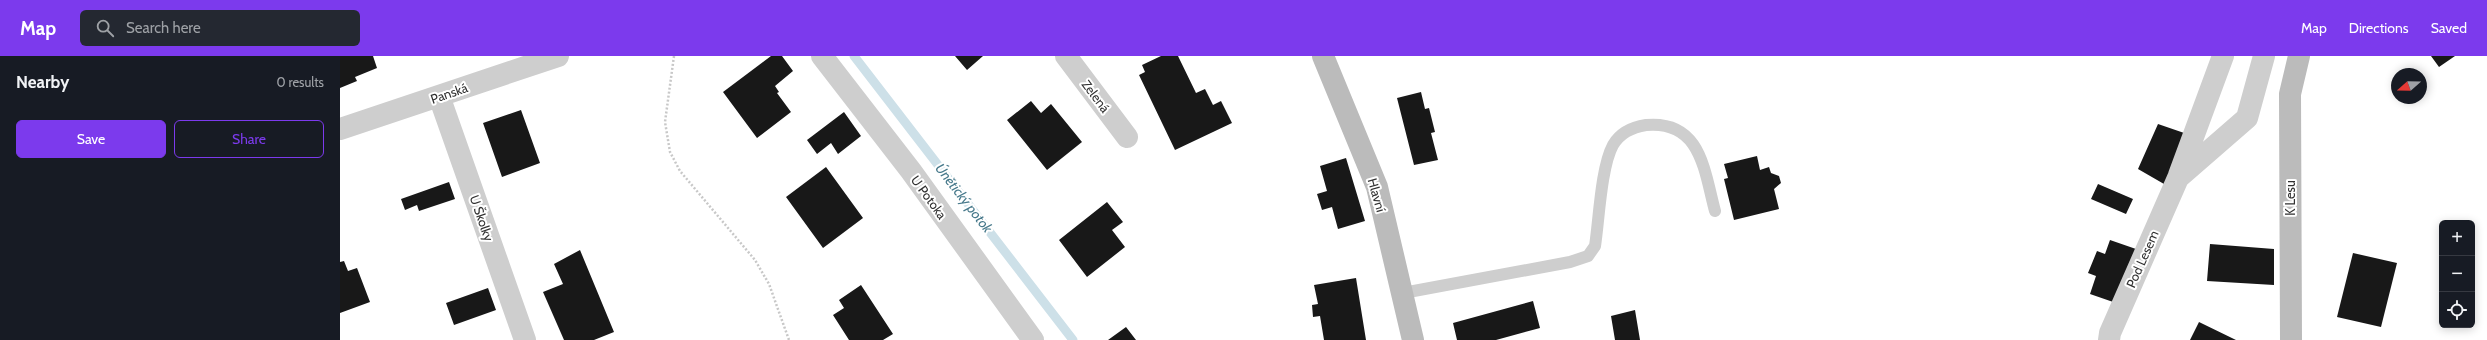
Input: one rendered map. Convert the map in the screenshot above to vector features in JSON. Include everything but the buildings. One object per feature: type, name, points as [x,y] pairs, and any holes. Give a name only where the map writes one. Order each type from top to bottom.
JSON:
[{"type":"street","name":"Panská","points":[[340,129],[558,56]]},
{"type":"street","name":"U Potoka","points":[[822,56],[911,171],[1033,340]]},
{"type":"street","name":"Zelená","points":[[1066,56],[1127,136]]},
{"type":"street","name":"Hlavní","points":[[1323,56],[1377,187],[1413,340]]},
{"type":"street","name":"Pod Lesem","points":[[2109,340],[2110,333],[2178,178],[2223,56]]},
{"type":"street","name":"Pod Lesem","points":[[2178,178],[2246,118],[2264,56]]},
{"type":"street","name":"K Lesu","points":[[2291,340],[2290,94],[2299,56]]},
{"type":"street","name":"U Školky","points":[[440,96],[525,340]]},
{"type":"lane","points":[[1402,293],[1570,262],[1588,256],[1595,246],[1607,162],[1613,145],[1629,130],[1641,126],[1668,126],[1680,131],[1693,143],[1700,155],[1715,211]]},
{"type":"path","points":[[674,56],[665,122],[670,152],[680,171],[755,260],[769,284],[789,340]]},
{"type":"waterway","name":"Únětický potok","points":[[854,56],[1073,340]]}]
